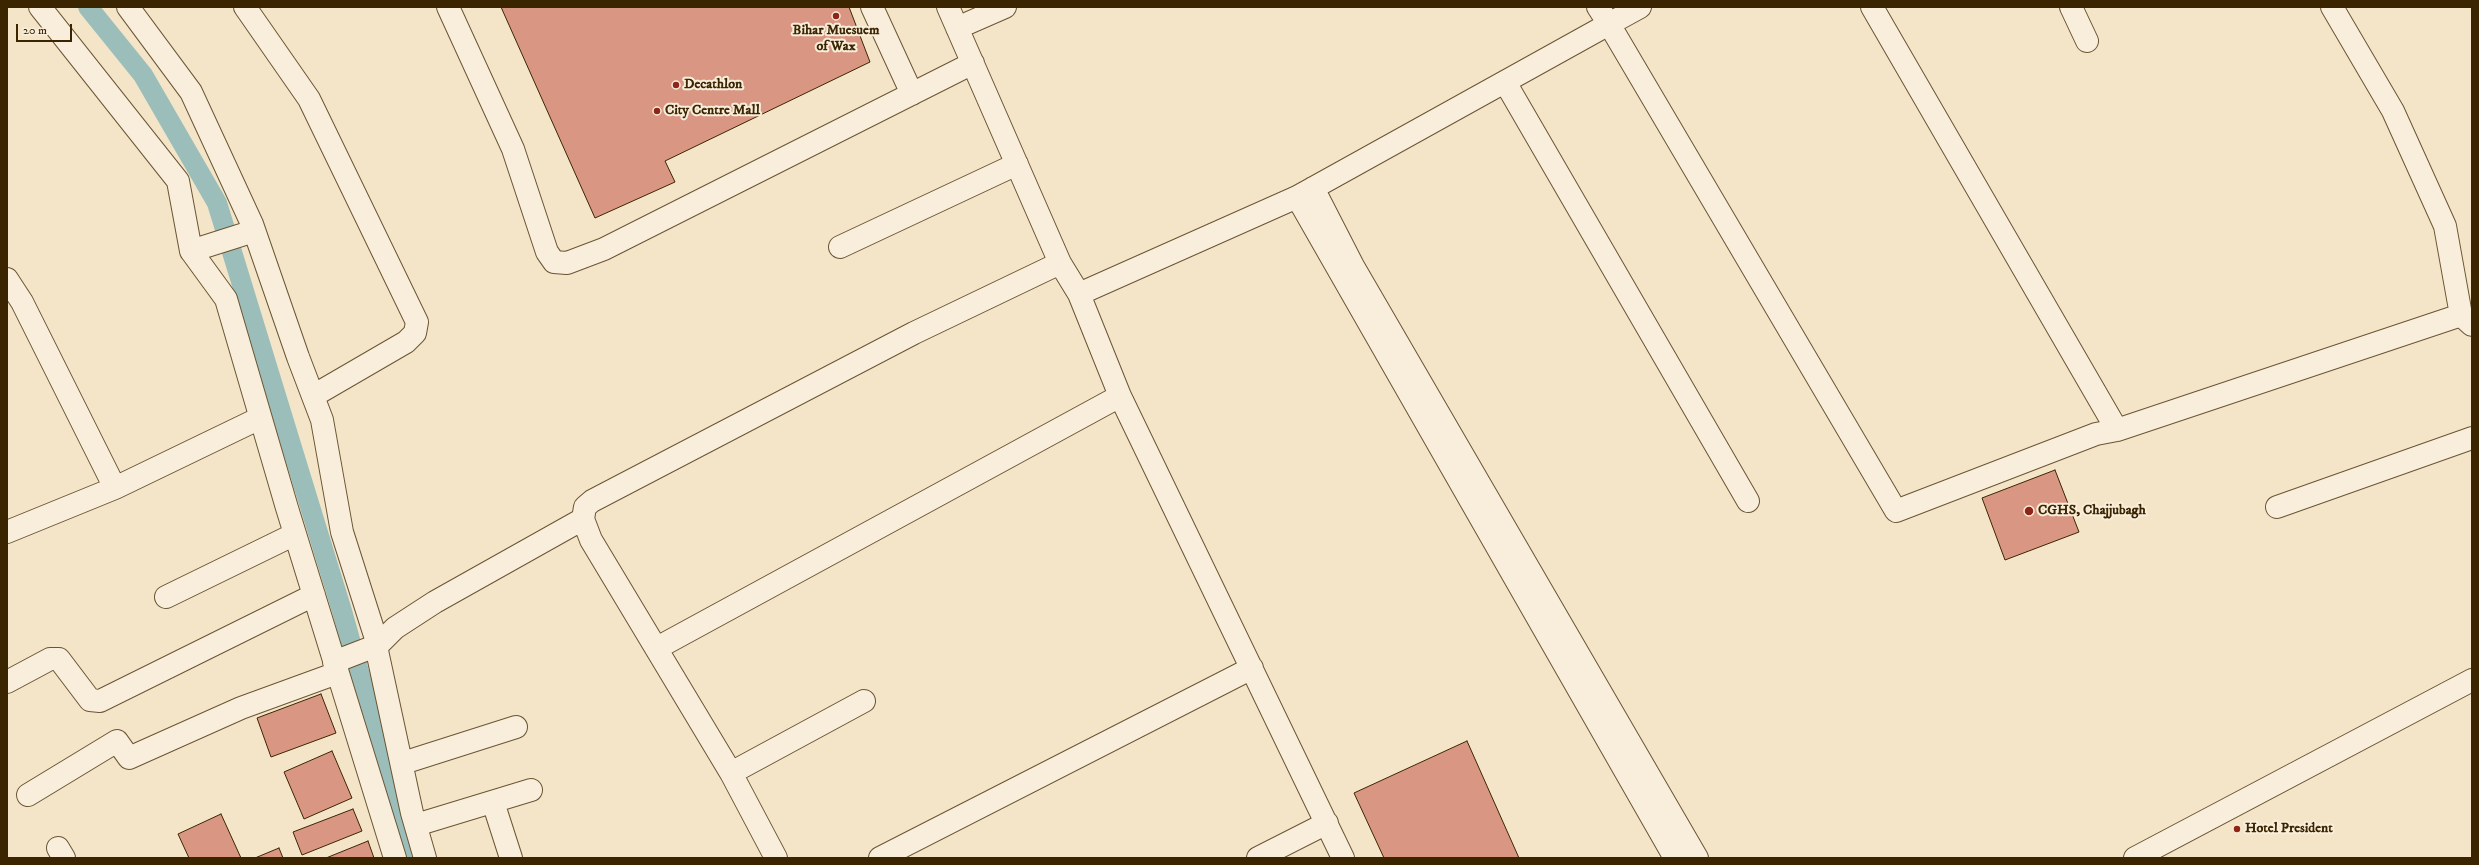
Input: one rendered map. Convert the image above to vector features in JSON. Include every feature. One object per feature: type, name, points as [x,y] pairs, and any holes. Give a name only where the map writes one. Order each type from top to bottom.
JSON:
[{"type":"street","points":[[40,7],[178,181],[197,249],[226,299],[295,534],[338,665],[395,858]]},
{"type":"street","points":[[128,7],[191,92],[254,231],[312,396],[322,420],[342,532],[403,763],[416,825],[425,858]]},
{"type":"street","points":[[245,7],[309,99],[417,322],[415,332],[406,342],[312,396]]},
{"type":"street","points":[[448,7],[513,150],[547,252],[554,262],[567,263],[604,249],[973,63]]},
{"type":"street","points":[[872,7],[912,94]]},
{"type":"street","points":[[948,7],[1060,263],[1079,294],[1120,396],[1343,858]]},
{"type":"street","points":[[957,28],[1005,7]]},
{"type":"street","points":[[1079,294],[1305,193],[1505,82],[1604,15],[1640,7]]},
{"type":"street","points":[[1872,7],[2117,430]]},
{"type":"street","points":[[2071,7],[2087,41]]},
{"type":"street","points":[[1604,15],[1896,511],[2096,434],[2117,430],[2467,320],[2445,226],[2393,110],[2332,7]]},
{"type":"street","points":[[1505,82],[1748,501]]},
{"type":"street","points":[[840,247],[1017,164]]},
{"type":"street","points":[[1305,193],[1353,266],[1442,434],[1675,858]]},
{"type":"street","points":[[197,249],[254,231]]},
{"type":"street","points":[[776,858],[731,773],[591,540],[583,520],[585,507],[592,501],[914,332],[1060,263]]},
{"type":"street","points":[[7,279],[22,302],[115,488]]},
{"type":"street","points":[[657,648],[1120,396]]},
{"type":"street","points":[[7,532],[115,488],[260,418]]},
{"type":"street","points":[[1442,434],[1697,858]]},
{"type":"street","points":[[2277,507],[2472,438]]},
{"type":"street","points":[[28,796],[117,741],[129,758],[338,665],[373,647],[395,628],[435,602],[583,520]]},
{"type":"street","points":[[166,597],[295,534]]},
{"type":"street","points":[[7,682],[50,660],[59,659],[90,700],[100,702],[314,595]]},
{"type":"street","points":[[880,858],[1252,668]]},
{"type":"street","points":[[2135,858],[2472,680]]},
{"type":"street","points":[[731,773],[864,702]]},
{"type":"street","points":[[403,763],[516,727]]},
{"type":"street","points":[[416,825],[531,790]]},
{"type":"street","points":[[492,802],[511,858]]},
{"type":"street","points":[[1258,858],[1327,823]]},
{"type":"building","name":"City Centre Mall","points":[[501,7],[849,7],[870,62],[665,161],[675,182],[595,218]]},
{"type":"building","points":[[2055,470],[2079,532],[2005,560],[1982,498]]},
{"type":"building","points":[[321,694],[336,733],[271,757],[257,718]]},
{"type":"building","points":[[1467,741],[1519,858],[1384,858],[1354,793]]},
{"type":"building","points":[[332,751],[352,798],[304,819],[284,772]]},
{"type":"building","points":[[353,809],[362,831],[302,855],[293,832]]},
{"type":"building","points":[[221,814],[241,858],[189,858],[178,834]]},
{"type":"building","points":[[368,841],[374,858],[326,858]]},
{"type":"building","points":[[279,848],[283,858],[255,858]]},
{"type":"waterway","points":[[88,7],[143,75],[217,203],[342,611],[411,858]]},
{"type":"place","name":"Bihar Muesuem of Wax","points":[[836,16]]},
{"type":"place","name":"Decathlon","points":[[676,85]]},
{"type":"place","name":"City Centre Mall","points":[[657,111]]},
{"type":"place","name":"CGHS, Chajjubagh","points":[[2029,511]]},
{"type":"place","name":"Hotel President","points":[[2237,829]]}]
